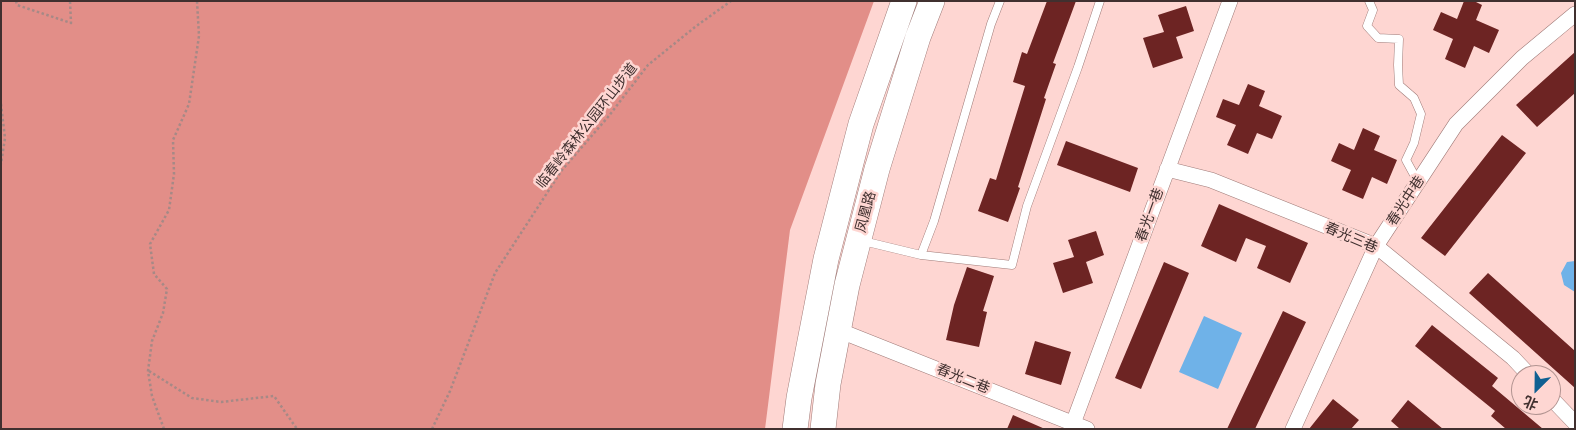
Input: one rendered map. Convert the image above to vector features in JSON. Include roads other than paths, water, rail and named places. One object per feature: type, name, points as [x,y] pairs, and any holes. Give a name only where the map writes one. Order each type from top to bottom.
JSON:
[{"type":"highway","name":"凤凰路","points":[[795,429],[799,398],[826,259],[861,124],[904,1]]},
{"type":"highway","name":"凤凰路","points":[[823,429],[828,384],[838,330],[858,240],[877,169],[918,37],[932,1]]},
{"type":"street","name":"春光一巷","points":[[1077,427],[1168,169],[1230,1]]},
{"type":"street","name":"春光中巷","points":[[1293,429],[1376,246],[1456,124],[1522,58],[1575,14]]},
{"type":"street","name":"春光三巷","points":[[1168,169],[1211,180],[1376,246],[1520,365]]},
{"type":"street","name":"春光二巷","points":[[838,330],[1077,427]]},
{"type":"street","points":[[1561,408],[1575,422]]},
{"type":"lane","points":[[921,256],[934,221],[991,24],[1000,1]]},
{"type":"lane","points":[[858,240],[921,256],[1012,266],[1027,206],[1100,1]]},
{"type":"lane","points":[[1369,1],[1373,10],[1367,26],[1378,38],[1399,39],[1399,85],[1414,98],[1421,114],[1414,143],[1406,160],[1418,182]]},
{"type":"water","points":[[1575,261],[1575,292],[1564,285],[1561,273],[1567,262]]},
{"type":"water","points":[[1204,316],[1242,333],[1218,389],[1179,372]]}]
